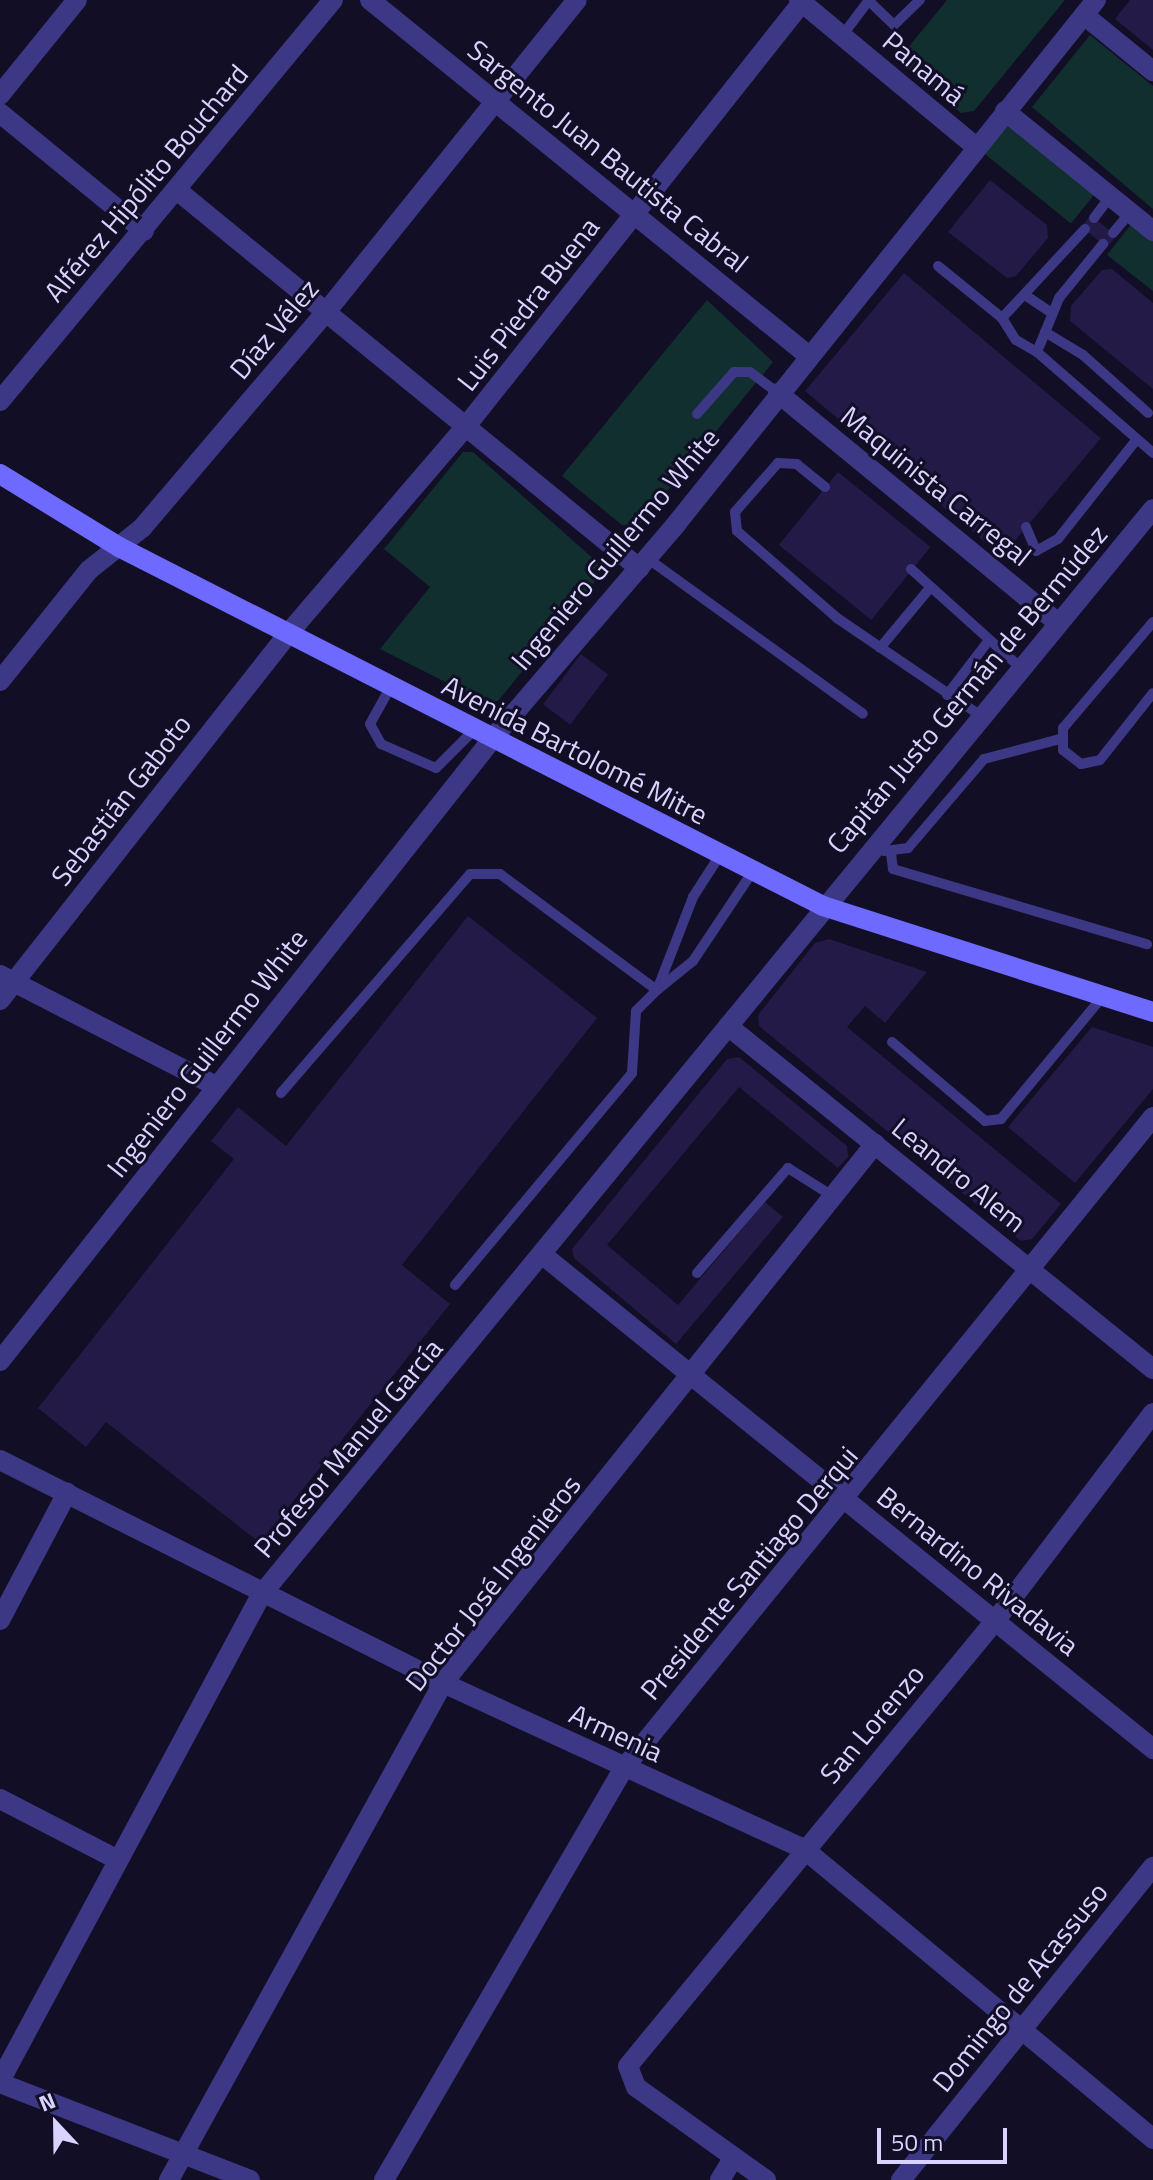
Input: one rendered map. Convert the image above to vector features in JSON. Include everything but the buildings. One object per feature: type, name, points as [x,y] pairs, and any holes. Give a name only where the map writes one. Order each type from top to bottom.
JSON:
[{"type":"main road","name":"Avenida Bartolomé Mitre","points":[[0,474],[119,547],[390,688],[823,906],[1153,1012]]},
{"type":"street","name":"Alférez Hipólito Bouchard","points":[[0,401],[178,191],[333,0]]},
{"type":"street","name":"Sargento Juan Bautista Cabral","points":[[370,0],[809,356]]},
{"type":"street","name":"Díaz Vélez","points":[[0,681],[89,570],[119,547],[326,312],[577,0]]},
{"type":"street","points":[[0,95],[75,1]]},
{"type":"street","name":"Panamá","points":[[802,1],[976,147]]},
{"type":"street","name":"Luis Piedra Buena","points":[[287,635],[467,425],[802,1]]},
{"type":"street","points":[[1090,7],[1153,71]]},
{"type":"street","name":"Ingeniero Guillermo White","points":[[0,1361],[216,1086],[484,734],[643,563],[1090,7]]},
{"type":"street","points":[[1005,111],[1153,231]]},
{"type":"street","points":[[0,113],[144,231]]},
{"type":"street","points":[[178,191],[643,563]]},
{"type":"street","name":"Maquinista Carregal","points":[[778,393],[1058,623]]},
{"type":"street","name":"Capitán Justo Germán de Bermúdez","points":[[823,906],[881,850],[981,716],[1153,509]]},
{"type":"street","name":"Sebastián Gaboto","points":[[0,1000],[7,978],[287,635]]},
{"type":"street","name":"Profesor Manuel García","points":[[0,2082],[116,1859],[261,1595],[544,1256],[823,906]]},
{"type":"street","points":[[7,978],[216,1086]]},
{"type":"street","name":"Leandro Alem","points":[[728,1026],[1153,1369]]},
{"type":"street","name":"Presidente Santiago Derqui","points":[[384,2180],[624,1768],[846,1501],[1029,1268],[1153,1117]]},
{"type":"street","name":"Doctor José Ingenieros","points":[[169,2180],[443,1683],[690,1380],[875,1144]]},
{"type":"street","name":"Bernardino Rivadavia","points":[[544,1256],[690,1380],[846,1501],[1153,1749]]},
{"type":"street","name":"San Lorenzo","points":[[732,2160],[636,2087],[628,2066],[995,1621],[1153,1413]]},
{"type":"street","name":"Armenia","points":[[0,1460],[261,1595],[624,1768],[804,1849],[1024,2028],[1153,2139]]},
{"type":"street","points":[[0,1620],[67,1493]]},
{"type":"street","points":[[0,1799],[116,1859]]},
{"type":"street","name":"Domingo de Acassuso","points":[[901,2180],[1153,1867]]},
{"type":"street","points":[[0,2082],[250,2180]]},
{"type":"street","points":[[720,2180],[732,2160],[766,2180]]},
{"type":"lane","points":[[842,36],[868,0],[894,25],[920,0]]},
{"type":"lane","points":[[1094,218],[1110,197]]},
{"type":"lane","points":[[1113,233],[1130,213]]},
{"type":"lane","points":[[1002,318],[1085,229]]},
{"type":"lane","points":[[1037,352],[1052,313],[1103,244]]},
{"type":"lane","points":[[938,266],[1002,318],[1153,453]]},
{"type":"lane","points":[[1025,295],[1052,313]]},
{"type":"lane","points":[[1045,332],[1083,355],[1148,413]]},
{"type":"lane","points":[[697,414],[734,372],[750,372],[778,393]]},
{"type":"lane","points":[[1026,527],[1036,551],[1058,539],[1137,439]]},
{"type":"lane","points":[[825,487],[797,464],[778,463],[734,523],[880,648],[981,716]]},
{"type":"lane","points":[[643,563],[863,714]]},
{"type":"lane","points":[[911,569],[1021,668]]},
{"type":"lane","points":[[880,648],[930,588]]},
{"type":"lane","points":[[1147,944],[893,869],[881,850],[908,848],[984,759],[1060,739],[1153,622]]},
{"type":"lane","points":[[947,695],[989,640]]},
{"type":"lane","points":[[390,688],[370,724],[381,744],[436,768],[484,734]]},
{"type":"lane","points":[[1060,739],[1071,760],[1100,760],[1153,693]]},
{"type":"lane","points":[[657,990],[693,897],[720,855]]},
{"type":"lane","points":[[455,1285],[632,1073],[636,1011],[693,961],[753,871]]},
{"type":"lane","points":[[281,1093],[470,874],[500,874],[657,990]]},
{"type":"lane","points":[[892,1042],[985,1121],[1001,1119],[1103,996]]},
{"type":"lane","points":[[697,1273],[788,1168],[834,1197]]},
{"type":"green space","points":[[947,0],[1065,0],[974,111],[961,113],[898,60]]},
{"type":"green space","points":[[1090,35],[1153,86],[1153,209],[1032,107]]},
{"type":"green space","points":[[1005,111],[1100,188],[1071,224],[976,147]]},
{"type":"green space","points":[[1136,218],[1153,231],[1153,291],[1107,255]]},
{"type":"green space","points":[[707,300],[773,362],[640,524],[622,525],[562,476]]},
{"type":"green space","points":[[463,452],[473,452],[605,569],[498,701],[487,703],[380,649],[430,587],[384,549]]}]
